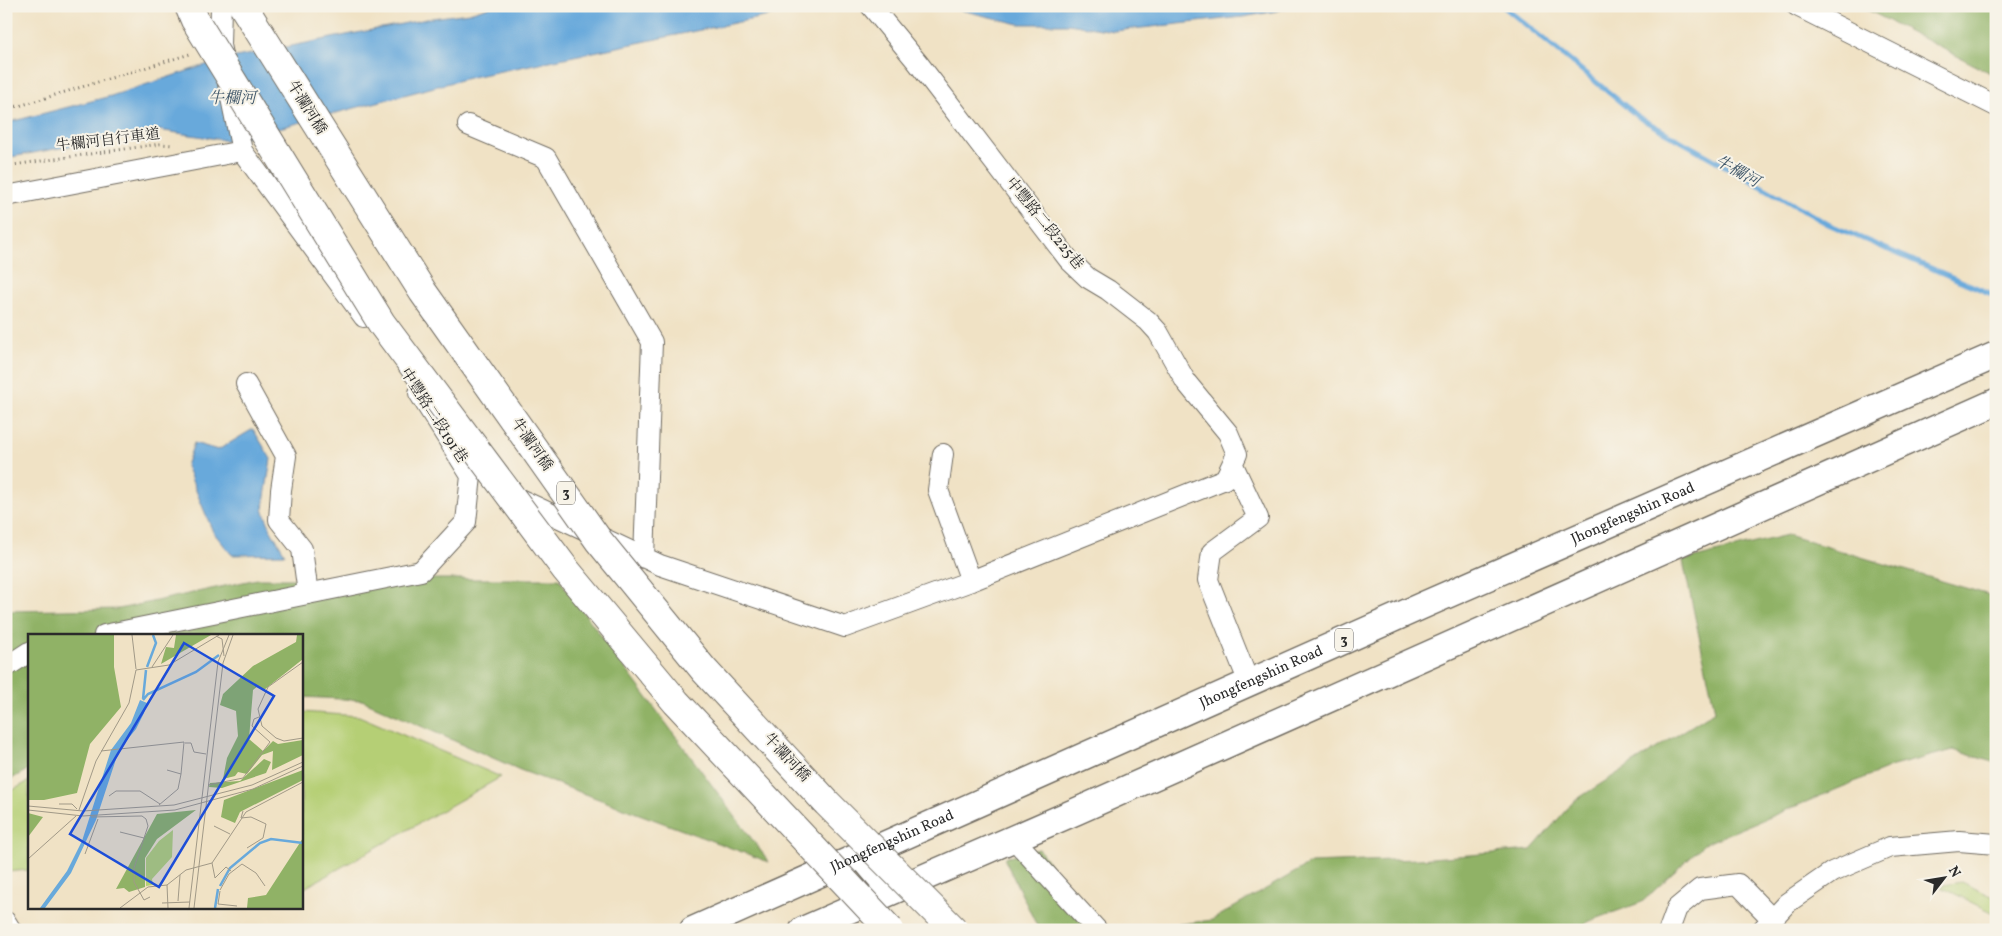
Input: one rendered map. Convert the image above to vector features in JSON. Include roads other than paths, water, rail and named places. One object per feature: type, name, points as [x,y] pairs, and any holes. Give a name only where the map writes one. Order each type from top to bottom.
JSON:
[{"type":"highway","points":[[189,6],[195,20],[382,324],[566,570],[676,702],[890,930]]},
{"type":"highway","name":"牛瀾河橋","points":[[242,6],[422,292],[599,541],[704,670],[827,802],[954,930]]},
{"type":"main road","name":"Jhongfengshin Road","points":[[693,930],[1249,683],[1996,355]]},
{"type":"main road","points":[[803,930],[1996,402]]},
{"type":"main road","points":[[861,855],[891,890]]},
{"type":"street","points":[[6,196],[240,143],[220,47],[221,6]]},
{"type":"street","points":[[1797,6],[1996,106]]},
{"type":"street","name":"中豐路二段225巷","points":[[871,7],[918,63],[1069,260],[1088,278],[1108,290],[1148,321],[1158,332],[1186,382],[1234,443],[1237,454],[1233,466]]},
{"type":"street","points":[[468,125],[546,158],[652,342],[644,558]]},
{"type":"street","name":"中豐路二段191巷","points":[[109,634],[421,571],[466,522],[471,476],[415,387],[240,143]]},
{"type":"street","points":[[246,384],[286,456],[279,520],[302,549],[308,594]]},
{"type":"street","points":[[943,454],[938,490],[971,581]]},
{"type":"street","points":[[471,476],[660,565],[844,628],[971,581],[1225,479],[1233,466]]},
{"type":"street","points":[[1233,466],[1258,518],[1212,552],[1208,580],[1249,683]]},
{"type":"street","points":[[6,667],[28,653]]},
{"type":"street","points":[[1013,838],[1097,930]]},
{"type":"street","points":[[1669,930],[1677,908],[1700,889],[1738,884],[1767,924],[1787,903],[1832,872],[1890,847],[1959,840],[1996,844]]},
{"type":"street","points":[[6,922],[11,930]]},
{"type":"water","name":"牛欄河","points":[[492,6],[817,6],[472,77],[230,141],[158,130],[6,158],[6,123],[111,96],[221,60],[432,18],[469,13]]},
{"type":"water","points":[[944,6],[1292,6],[1277,11],[1243,17],[1114,31],[1068,24],[1019,24]]},
{"type":"water","points":[[253,429],[271,459],[263,509],[271,530],[285,554],[232,555],[213,532],[186,466],[194,443],[218,450]]},
{"type":"waterway","name":"牛欄河","points":[[1503,6],[1640,118],[1828,224],[1996,296]]}]
